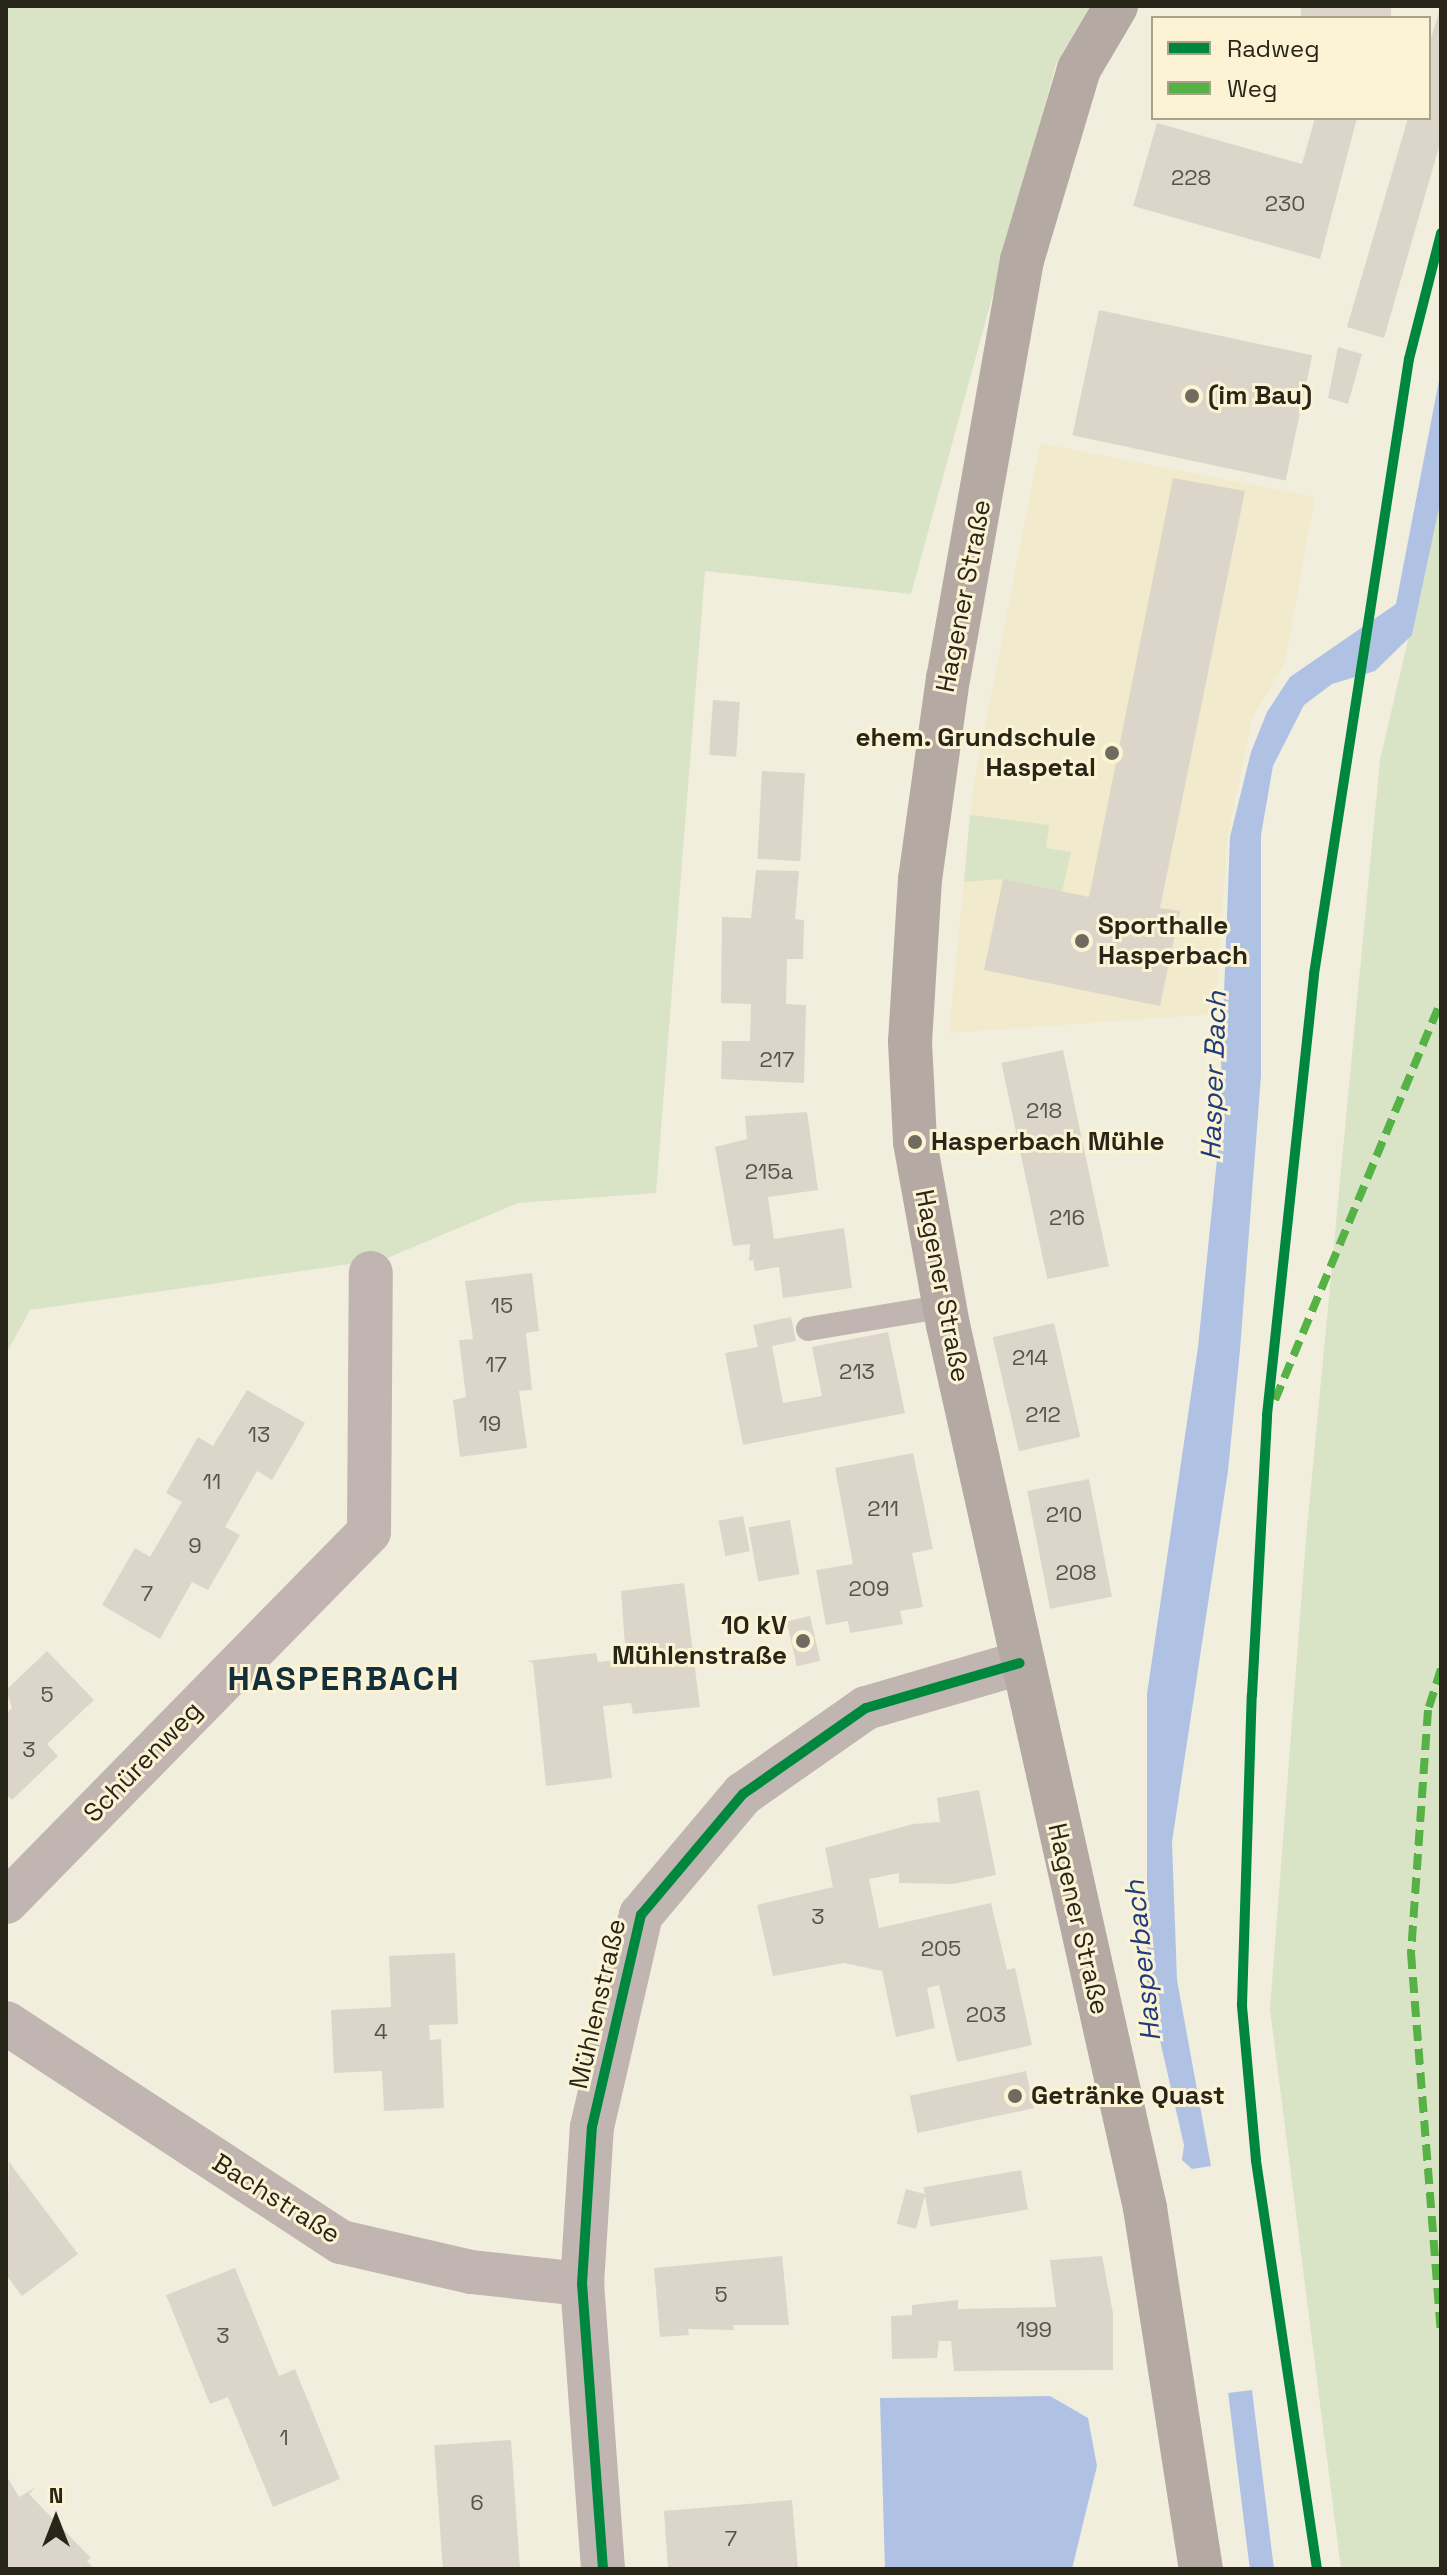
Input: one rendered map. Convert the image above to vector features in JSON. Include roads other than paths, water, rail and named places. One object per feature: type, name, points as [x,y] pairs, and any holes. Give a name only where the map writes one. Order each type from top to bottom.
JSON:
[{"type":"main road","name":"Hagener Straße","points":[[1116,6],[1079,69],[1028,232],[948,678],[922,863],[910,1042],[915,1142],[945,1306],[1020,1663],[1145,2208],[1201,2569]]},
{"type":"street","name":"Schürenweg","points":[[6,1902],[369,1532],[371,1273]]},
{"type":"street","name":"Mühlenstraße","points":[[603,2569],[582,2284],[592,2127],[641,1915],[743,1794],[866,1708],[1020,1663]]},
{"type":"street","name":"Bachstraße","points":[[6,2023],[341,2242],[471,2272],[582,2284]]},
{"type":"lane","points":[[808,1329],[945,1306]]},
{"type":"water","points":[[1441,370],[1441,498],[1412,635],[1375,671],[1332,684],[1304,705],[1273,766],[1261,835],[1261,1076],[1240,1350],[1228,1471],[1172,1842],[1177,1980],[1211,2166],[1192,2169],[1182,2160],[1184,2145],[1147,1984],[1147,1694],[1198,1347],[1218,1149],[1230,837],[1251,752],[1267,712],[1290,677],[1396,604]]},
{"type":"water","points":[[1252,2390],[1274,2569],[1250,2569],[1228,2393]]},
{"type":"water","points":[[1050,2396],[1088,2418],[1097,2466],[1072,2569],[885,2569],[880,2398]]},
{"type":"place","name":"(im Bau)","points":[[1192,396]]},
{"type":"place","name":"ehem. Grundschule Haspetal","points":[[1112,753]]},
{"type":"place","name":"Sporthalle Hasperbach","points":[[1082,941]]},
{"type":"place","name":"Hasperbach Mühle","points":[[915,1142]]},
{"type":"place","name":"10 kV Mühlenstraße","points":[[803,1641]]},
{"type":"place","name":"Getränke Quast","points":[[1015,2096]]},
{"type":"district","name":"HASPERBACH","points":[[344,1679]]},
{"type":"water label","name":"Hasper Bach","points":[[1213,1076]]},
{"type":"water label","name":"Hasperbach","points":[[1142,1961]]}]
